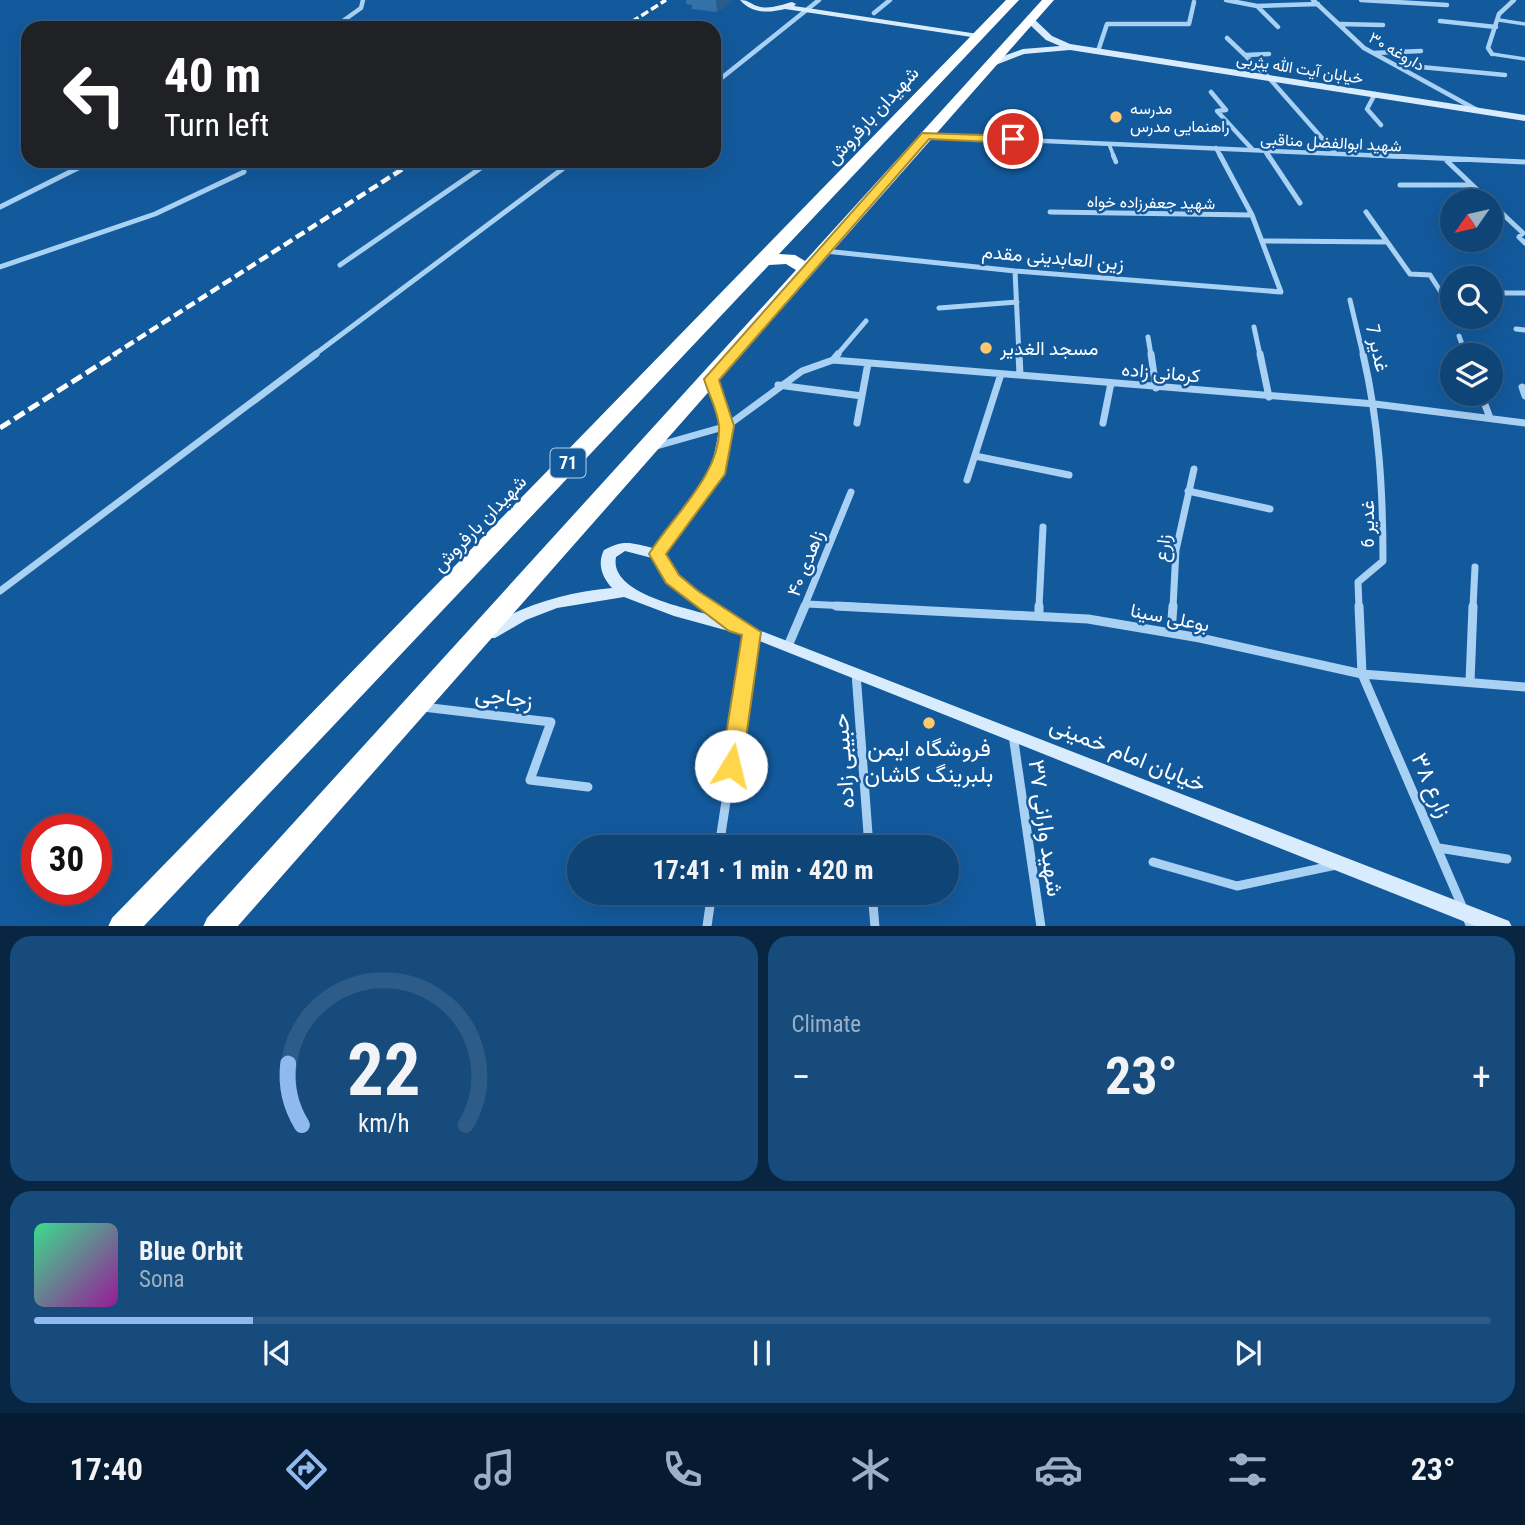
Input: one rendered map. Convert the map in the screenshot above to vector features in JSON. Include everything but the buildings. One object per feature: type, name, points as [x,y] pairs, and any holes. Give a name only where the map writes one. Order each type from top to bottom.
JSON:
[{"type":"highway","name":"شهیدان بارفروش","points":[[123,926],[1013,0]]},
{"type":"highway","name":"71","points":[[218,926],[474,645],[1048,0]]},
{"type":"highway","points":[[810,214],[823,223],[848,223]]},
{"type":"highway","points":[[762,260],[789,259],[807,269]]},
{"type":"main road","points":[[744,0],[756,8],[791,3],[813,5],[981,33]]},
{"type":"main road","points":[[1030,20],[1049,38],[1070,47]]},
{"type":"main road","points":[[990,64],[1023,51],[1070,47]]},
{"type":"main road","name":"خیابان آیت الله یثربی","points":[[1070,47],[1525,117]]},
{"type":"main road","points":[[657,554],[670,532],[717,474],[727,426],[711,379]]},
{"type":"main road","points":[[625,592],[613,579],[607,564],[609,554],[622,546],[657,554],[673,579],[744,629]]},
{"type":"main road","points":[[474,645],[500,626],[530,611],[562,600],[625,592],[680,612],[744,629]]},
{"type":"main road","name":"خیابان امام خمینی","points":[[744,629],[1340,864],[1468,919],[1502,926]]},
{"type":"street","points":[[343,21],[361,8],[363,0]]},
{"type":"street","points":[[870,16],[890,0]]},
{"type":"street","points":[[1226,0],[1257,6],[1316,2]]},
{"type":"street","points":[[1361,0],[1447,5]]},
{"type":"street","points":[[1492,54],[1488,48],[1499,14],[1514,0]]},
{"type":"street","points":[[1097,51],[1107,24],[1189,24],[1194,2]]},
{"type":"street","name":"داروغه ۳۰","points":[[1316,2],[1372,53],[1478,110]]},
{"type":"street","points":[[721,78],[813,5]]},
{"type":"street","points":[[1257,6],[1278,27]]},
{"type":"street","points":[[1439,28],[1440,18],[1496,27]]},
{"type":"street","points":[[1340,24],[1382,25]]},
{"type":"street","points":[[1227,38],[1269,78],[1336,154]]},
{"type":"street","points":[[1372,53],[1421,51]]},
{"type":"street","points":[[1245,55],[1269,54]]},
{"type":"street","points":[[1396,65],[1505,75]]},
{"type":"street","points":[[1211,92],[1226,110],[1217,111],[1252,150]]},
{"type":"street","points":[[1375,94],[1367,109],[1381,125]]},
{"type":"street","name":"شهید ابوالفضل مناقبی","points":[[926,136],[1447,161],[1525,162]]},
{"type":"street","points":[[1216,148],[1252,215],[1262,241],[1387,242]]},
{"type":"street","points":[[1265,151],[1300,203]]},
{"type":"street","points":[[1447,161],[1476,189]]},
{"type":"street","points":[[0,207],[78,168]]},
{"type":"street","points":[[0,267],[163,211],[222,185],[244,172],[244,168]]},
{"type":"street","points":[[340,265],[481,168]]},
{"type":"street","points":[[0,591],[564,168]]},
{"type":"street","points":[[1400,185],[1472,185]]},
{"type":"street","name":"شهید جعفرزاده خواه","points":[[1050,212],[1252,215]]},
{"type":"street","points":[[1366,212],[1410,274],[1430,275],[1440,291]]},
{"type":"street","points":[[1503,214],[1523,233],[1519,237],[1525,243]]},
{"type":"street","name":"زین العابدینی مقدم","points":[[824,250],[1015,271],[1281,292],[1262,241]]},
{"type":"street","points":[[1015,271],[1020,375]]},
{"type":"street","points":[[1503,293],[1525,293]]},
{"type":"street","name":"غدیر 7","points":[[1350,300],[1375,404]]},
{"type":"street","points":[[939,308],[1017,302]]},
{"type":"street","points":[[833,360],[866,321]]},
{"type":"street","points":[[1254,327],[1269,397]]},
{"type":"street","points":[[1516,329],[1525,330]]},
{"type":"street","points":[[1459,336],[1462,343]]},
{"type":"street","points":[[1148,337],[1156,388]]},
{"type":"street","name":"کرمانی زاده","points":[[650,448],[727,426],[778,385],[811,364],[833,360],[1375,404],[1525,422]]},
{"type":"street","points":[[857,423],[868,363]]},
{"type":"street","points":[[967,480],[1001,374]]},
{"type":"street","points":[[1103,423],[1111,383]]},
{"type":"street","points":[[778,385],[862,396]]},
{"type":"street","points":[[1522,387],[1525,396]]},
{"type":"street","name":"غدیر 6","points":[[1362,674],[1358,582],[1383,561],[1383,490],[1375,404]]},
{"type":"street","points":[[1486,406],[1490,418]]},
{"type":"street","points":[[975,456],[1069,475]]},
{"type":"street","name":"زارع","points":[[1171,632],[1176,550],[1194,470]]},
{"type":"street","points":[[1188,491],[1270,509]]},
{"type":"street","name":"زاهدی ۴۰","points":[[788,646],[851,492]]},
{"type":"street","points":[[1039,615],[1044,527]]},
{"type":"street","points":[[1470,682],[1475,567]]},
{"type":"street","name":"بوعلی سینا","points":[[806,604],[1039,615],[1102,621],[1171,632],[1362,674],[1525,687]]},
{"type":"street","points":[[720,835],[744,629]]},
{"type":"street","name":"حبیبی زاده","points":[[856,673],[868,835]]},
{"type":"street","name":"زارع ۳۸","points":[[1362,674],[1468,919]]},
{"type":"street","name":"زجاجی","points":[[417,706],[551,722],[530,780],[588,787]]},
{"type":"street","name":"شهید وارانی ۳۷","points":[[1013,735],[1041,926]]},
{"type":"street","points":[[1439,848],[1507,859]]},
{"type":"street","points":[[1153,862],[1237,886],[1340,864]]},
{"type":"street","points":[[707,926],[710,905]]},
{"type":"street","points":[[873,905],[875,926]]},
{"type":"lane","points":[[1499,20],[1525,24]]},
{"type":"lane","points":[[1492,54],[1525,59]]},
{"type":"lane","points":[[1109,144],[1116,162]]},
{"type":"railway","points":[[633,21],[666,0]]},
{"type":"railway","points":[[113,355],[404,168]]},
{"type":"railway","points":[[0,428],[116,354]]},
{"type":"place","name":"مدرسه راهنمایی مدرس","points":[[1116,117]]},
{"type":"place","name":"مسجد الغدیر","points":[[986,348]]},
{"type":"place","name":"فروشگاه ایمن بلبرینگ کاشان","points":[[929,723]]},
{"type":"route","points":[[731,766],[752,632],[736,626],[691,595],[673,579],[657,554],[670,532],[717,474],[727,426],[711,379],[926,136],[1013,139]]}]
